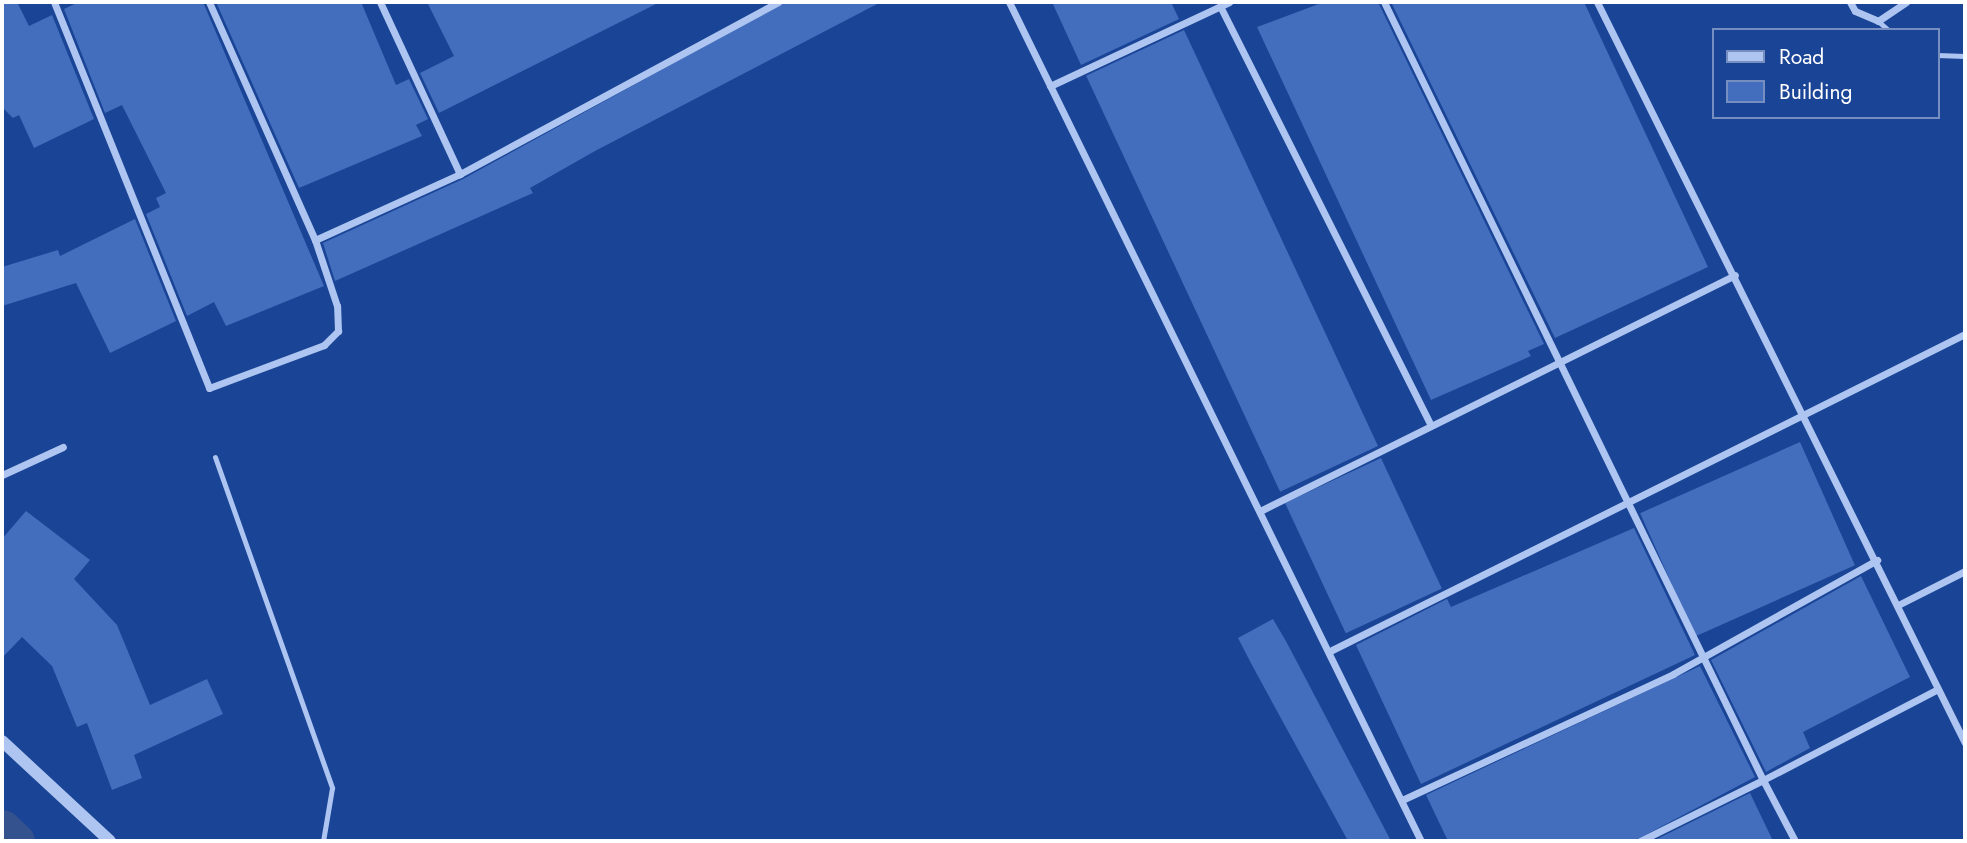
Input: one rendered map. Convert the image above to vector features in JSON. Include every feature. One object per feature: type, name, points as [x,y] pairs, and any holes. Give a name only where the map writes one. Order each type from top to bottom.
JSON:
[{"type":"street","points":[[54,2],[209,388],[324,345],[338,331],[337,306],[315,240],[209,2]]},
{"type":"street","points":[[380,2],[460,174]]},
{"type":"street","points":[[315,240],[460,174],[778,2]]},
{"type":"street","points":[[1009,2],[1332,650],[1421,841]]},
{"type":"street","points":[[1050,86],[1229,2]]},
{"type":"street","points":[[1384,2],[1562,358],[1763,780],[1795,841]]},
{"type":"street","points":[[1597,2],[1900,604],[1965,743]]},
{"type":"street","points":[[1850,2],[1855,11],[1878,21],[1906,2]]},
{"type":"street","points":[[1220,6],[1430,425]]},
{"type":"street","points":[[1262,510],[1562,358],[1735,275]]},
{"type":"street","points":[[1332,650],[1965,334]]},
{"type":"street","points":[[2,475],[63,447]]},
{"type":"street","points":[[1402,800],[1672,674],[1703,653],[1877,560]]},
{"type":"street","points":[[1900,604],[1965,571]]},
{"type":"street","points":[[1640,841],[1938,689]]},
{"type":"street","points":[[2,741],[110,841]]},
{"type":"lane","points":[[1878,21],[1886,28]]},
{"type":"lane","points":[[1939,55],[1965,57]]},
{"type":"lane","points":[[215,457],[332,788],[323,841]]},
{"type":"building","points":[[2,2],[17,2],[29,26],[52,15],[94,119],[34,148],[19,115],[13,118],[2,107]]},
{"type":"building","points":[[79,2],[203,2],[324,286],[226,326],[214,302],[187,316],[146,214],[160,207],[156,198],[166,193],[122,105],[105,113],[64,9]]},
{"type":"building","points":[[216,2],[361,2],[396,85],[409,79],[428,119],[416,125],[422,136],[299,188]]},
{"type":"building","points":[[427,2],[660,2],[439,113],[420,73],[454,56]]},
{"type":"building","points":[[785,2],[881,2],[595,151],[530,188],[533,193],[335,281],[323,243],[463,179]]},
{"type":"building","points":[[1052,2],[1171,2],[1179,19],[1081,65]]},
{"type":"building","points":[[1324,2],[1378,2],[1544,344],[1528,351],[1531,356],[1431,400],[1257,27]]},
{"type":"building","points":[[1391,2],[1584,2],[1708,267],[1555,338]]},
{"type":"building","points":[[1184,30],[1378,446],[1280,492],[1086,76]]},
{"type":"building","points":[[135,219],[176,321],[110,353],[76,283],[2,306],[2,267],[58,250],[60,256]]},
{"type":"building","points":[[1800,442],[1855,565],[1695,637],[1640,513]]},
{"type":"building","points":[[1381,458],[1442,589],[1346,633],[1285,503]]},
{"type":"building","points":[[26,511],[90,560],[74,579],[117,625],[150,705],[207,679],[223,714],[134,755],[142,778],[112,790],[87,723],[77,727],[52,666],[22,637],[2,658],[2,539]]},
{"type":"building","points":[[1634,528],[1695,655],[1421,784],[1356,645],[1447,599],[1451,607]]},
{"type":"building","points":[[1861,576],[1910,677],[1803,732],[1810,748],[1766,772],[1711,660]]},
{"type":"building","points":[[1273,619],[1391,841],[1348,841],[1253,667],[1238,638]]},
{"type":"building","points":[[1700,666],[1755,777],[1634,841],[1448,841],[1426,795]]},
{"type":"building","points":[[1750,793],[1773,841],[1653,841]]},
{"type":"waterway","points":[[2,828],[16,841]]}]
